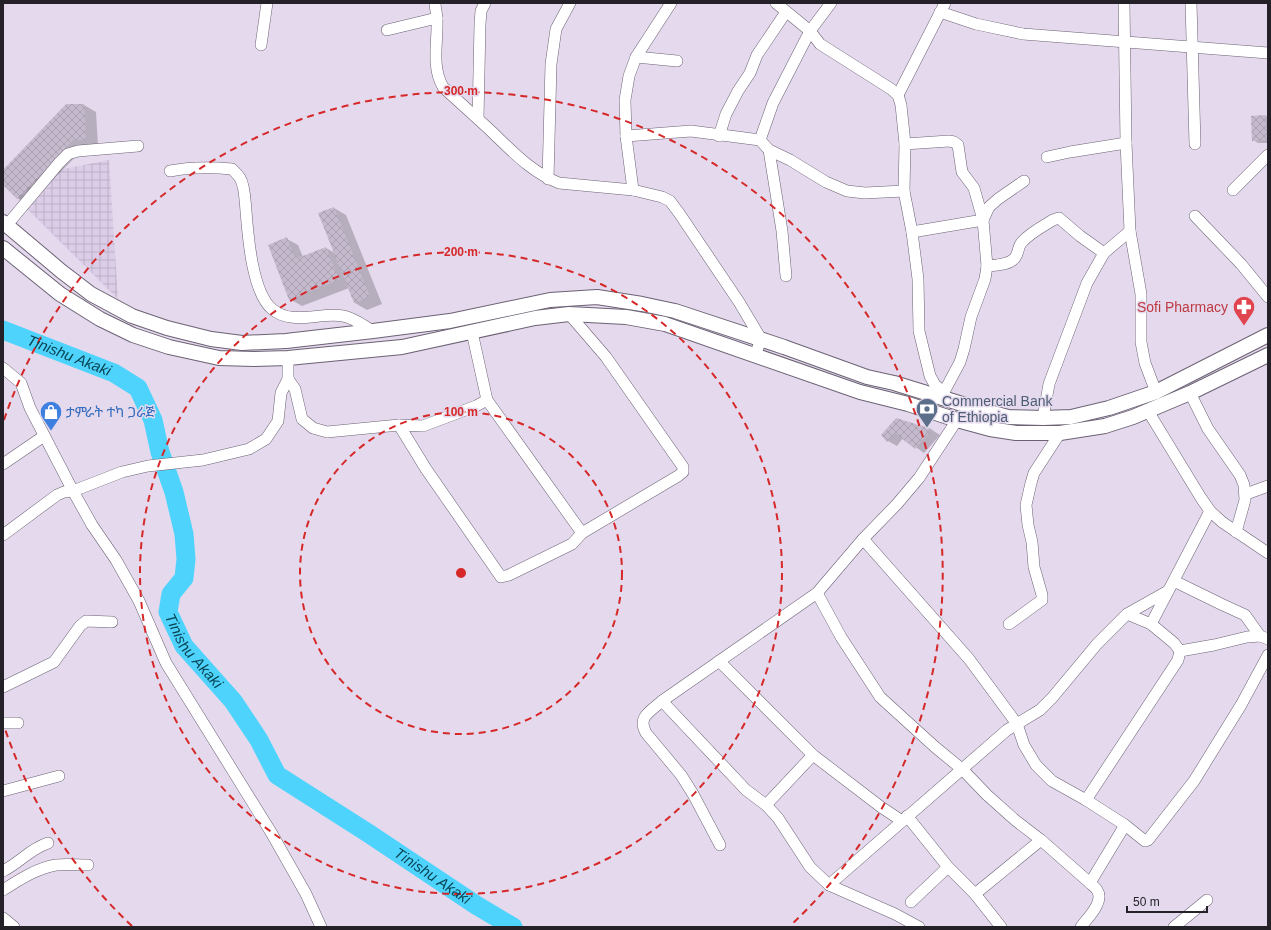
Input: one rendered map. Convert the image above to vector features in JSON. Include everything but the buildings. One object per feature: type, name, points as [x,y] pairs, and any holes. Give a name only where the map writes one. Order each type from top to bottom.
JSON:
[{"type":"main road","points":[[5,223],[61,271],[91,294],[132,316],[167,328],[211,339],[242,343],[286,341],[450,320],[550,300],[598,297],[675,311],[761,339],[867,377],[943,395],[1008,417],[1071,417],[1109,408],[1156,392],[1268,335]]},
{"type":"main road","points":[[3,248],[60,294],[100,319],[133,335],[169,348],[219,358],[254,360],[288,358],[402,347],[535,318],[569,314],[626,317],[665,324],[860,392],[908,404],[990,429],[1016,433],[1060,433],[1105,426],[1148,411],[1190,393],[1268,354]]},
{"type":"street","points":[[261,45],[267,3]]},
{"type":"street","points":[[435,3],[437,18],[436,68],[438,78],[443,87],[519,158],[539,174],[548,179],[559,183],[633,190],[662,197],[670,201],[735,296],[761,339],[755,356]]},
{"type":"street","points":[[478,119],[480,11],[485,3]]},
{"type":"street","points":[[548,179],[551,64],[553,47],[556,29],[570,3]]},
{"type":"street","points":[[633,190],[626,136],[625,100],[636,57],[671,3]]},
{"type":"street","points":[[776,3],[810,31],[820,44],[898,95],[901,105],[905,144],[904,191],[912,232],[918,279],[919,331],[930,376],[943,395],[964,349],[971,317],[985,279],[987,266],[983,220],[974,188],[962,172],[958,145],[949,141],[905,144]]},
{"type":"street","points":[[760,140],[773,103],[810,31],[831,3]]},
{"type":"street","points":[[1124,3],[1126,143],[1130,231],[1140,294],[1141,342],[1145,363],[1156,392]]},
{"type":"street","points":[[1191,3],[1195,144]]},
{"type":"street","points":[[898,95],[943,7],[976,24],[1023,34],[1268,53]]},
{"type":"street","points":[[719,136],[726,114],[738,91],[750,73],[757,55],[786,12]]},
{"type":"street","points":[[387,30],[437,18]]},
{"type":"street","points":[[636,57],[677,61]]},
{"type":"street","points":[[626,136],[691,132],[760,140],[769,150],[790,160],[826,182],[847,191],[865,194],[904,191]]},
{"type":"street","points":[[1047,157],[1126,143]]},
{"type":"street","points":[[5,223],[68,154],[78,151],[138,146]]},
{"type":"street","points":[[769,150],[782,231],[786,276]]},
{"type":"street","points":[[1233,190],[1268,155]]},
{"type":"street","points":[[170,171],[204,167],[232,169],[241,179],[248,235],[258,285],[264,301],[273,310],[286,316],[300,318],[332,315],[345,316],[357,321],[373,331]]},
{"type":"street","points":[[983,220],[990,207],[998,199],[1024,181]]},
{"type":"street","points":[[1195,216],[1241,264],[1268,297]]},
{"type":"street","points":[[987,266],[1007,263],[1013,260],[1016,257],[1018,247],[1023,241],[1053,220],[1059,218],[1080,236],[1104,253]]},
{"type":"street","points":[[912,232],[983,220]]},
{"type":"street","points":[[1043,418],[1049,384],[1087,283],[1104,253],[1130,231]]},
{"type":"street","points":[[400,425],[426,469],[501,577],[509,575],[572,544],[582,533],[678,476],[683,472],[683,467],[606,357],[569,314]]},
{"type":"street","points":[[472,332],[487,400],[582,533]]},
{"type":"street","points":[[3,535],[57,495],[64,492],[73,491],[122,472],[148,466],[203,460],[249,450],[266,439],[278,421],[281,394],[288,379],[288,358]]},
{"type":"street","points":[[3,368],[21,383],[30,408],[73,491],[92,525],[116,560],[139,601],[166,663],[272,834],[306,894],[321,927]]},
{"type":"street","points":[[288,379],[295,389],[302,419],[313,428],[327,432],[400,425],[423,426],[476,406],[487,400]]},
{"type":"street","points":[[1190,393],[1208,429],[1240,475],[1244,485],[1246,494],[1245,500],[1236,532]]},
{"type":"street","points":[[1148,411],[1210,511],[1236,532],[1268,553]]},
{"type":"street","points":[[720,844],[694,794],[681,775],[646,733],[642,726],[643,720],[662,701],[817,593],[863,539],[897,504],[919,478],[957,420]]},
{"type":"street","points":[[1009,624],[1042,600],[1034,567],[1032,542],[1028,525],[1026,505],[1034,473],[1060,433]]},
{"type":"street","points":[[3,464],[44,436]]},
{"type":"street","points":[[1246,494],[1268,486]]},
{"type":"street","points":[[1150,624],[1210,511]]},
{"type":"street","points":[[863,539],[969,659],[1017,724],[1024,745],[1036,765],[1052,781],[1086,800],[1125,825],[1145,841],[1148,840],[1194,781],[1241,705],[1268,655]]},
{"type":"street","points":[[1174,581],[1245,615],[1264,637]]},
{"type":"street","points":[[829,885],[963,770],[1007,730],[1040,710],[1098,644],[1127,614],[1168,591]]},
{"type":"street","points":[[817,593],[841,637],[880,697],[935,747],[963,770],[987,796],[1041,840],[1097,890],[1100,896],[1097,905],[1081,927]]},
{"type":"street","points":[[1086,800],[1178,660],[1180,651],[1174,643],[1150,624],[1127,614]]},
{"type":"street","points":[[3,687],[54,662],[80,626],[86,621],[112,622]]},
{"type":"street","points":[[1180,651],[1247,637],[1264,637]]},
{"type":"street","points":[[719,661],[813,755],[881,807],[905,819],[948,867],[975,894],[1001,927]]},
{"type":"street","points":[[662,701],[746,790],[766,805],[778,818],[810,867],[829,885],[895,914],[919,927]]},
{"type":"street","points":[[3,723],[18,723]]},
{"type":"street","points":[[766,805],[813,755]]},
{"type":"street","points":[[3,791],[59,776]]},
{"type":"street","points":[[1090,883],[1125,825]]},
{"type":"street","points":[[975,894],[1041,840]]},
{"type":"street","points":[[3,871],[12,867],[31,850],[48,844]]},
{"type":"street","points":[[3,890],[24,877],[55,865],[88,865]]},
{"type":"street","points":[[911,902],[948,867]]},
{"type":"street","points":[[1174,927],[1207,900]]},
{"type":"street","points":[[3,918],[14,927]]},
{"type":"shaded area","points":[[109,160],[118,299],[3,185],[3,181]]},
{"type":"waterway","name":"Tinishu Akaki","points":[[3,330],[114,373],[138,388],[153,420],[160,452],[174,492],[184,534],[186,559],[184,578],[171,594],[168,612],[184,646],[233,701],[259,740],[277,775],[368,833],[476,905],[513,927]]},
{"type":"place","name":"Sofi Pharmacy","points":[[1244,326]]},
{"type":"place","name":"Commercial Bank of Ethiopia","points":[[927,428]]},
{"type":"place","name":"ታምራት ተካ ጋራጅ","points":[[51,432]]}]
